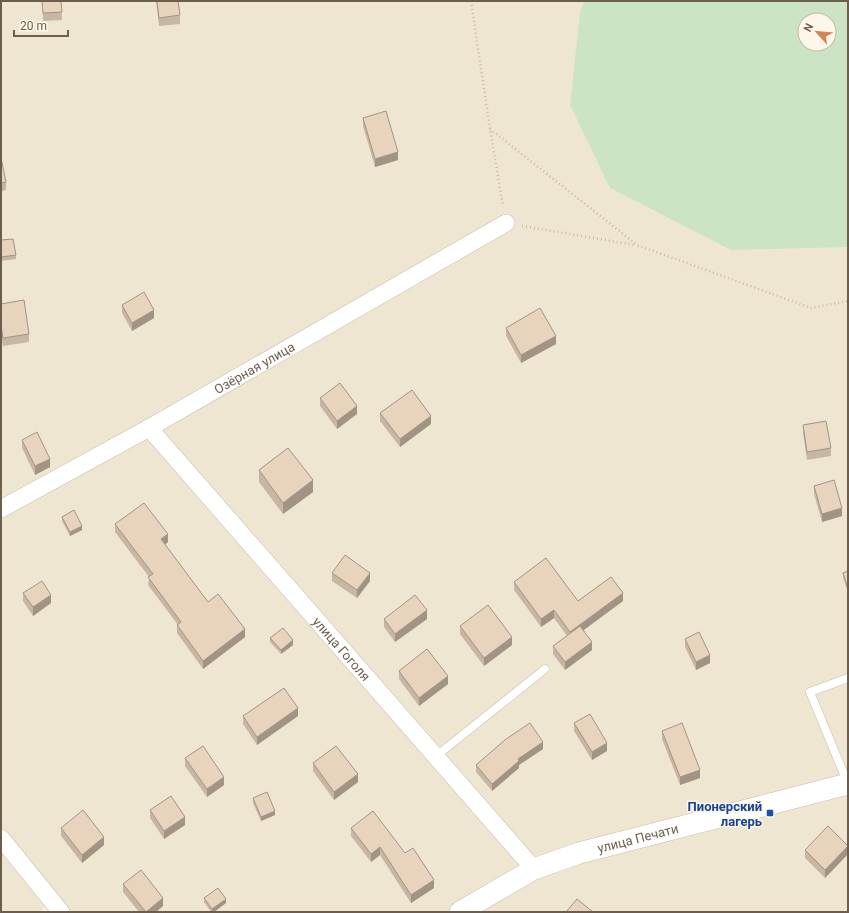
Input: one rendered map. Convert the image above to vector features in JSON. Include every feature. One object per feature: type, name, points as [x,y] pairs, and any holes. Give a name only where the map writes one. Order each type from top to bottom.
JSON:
[{"type":"street","name":"Озёрная улица","points":[[1,509],[148,428],[506,223]]},
{"type":"street","name":"улица Гоголя","points":[[148,428],[534,869]]},
{"type":"street","name":"улица Печати","points":[[460,912],[534,869],[579,853],[848,784]]},
{"type":"street","points":[[1,838],[61,912]]},
{"type":"lane","points":[[435,757],[545,669]]},
{"type":"lane","points":[[848,678],[810,692],[848,784]]},
{"type":"path","points":[[471,1],[506,223],[637,245],[811,308],[848,301]]},
{"type":"path","points":[[490,129],[637,245]]},
{"type":"shaded area","points":[[1,1],[848,1],[848,912],[59,912],[51,902],[40,912],[1,912]]},
{"type":"green space","points":[[584,1],[848,1],[848,247],[731,250],[610,188],[570,105],[580,13]]},
{"type":"building","points":[[42,1],[61,1],[62,12],[43,13]]},
{"type":"building","points":[[157,1],[178,1],[180,15],[159,18]]},
{"type":"building","points":[[386,111],[398,152],[375,159],[363,118]]},
{"type":"building","points":[[1,158],[6,182],[1,183]]},
{"type":"building","points":[[13,239],[16,255],[1,257],[1,240]]},
{"type":"building","points":[[144,292],[154,310],[132,323],[122,305]]},
{"type":"building","points":[[24,300],[29,334],[3,338],[1,325],[1,304]]},
{"type":"building","points":[[540,308],[556,336],[521,355],[506,328]]},
{"type":"building","points":[[340,383],[357,406],[337,421],[320,398]]},
{"type":"building","points":[[412,390],[431,416],[400,439],[380,413]]},
{"type":"building","points":[[826,421],[831,448],[807,452],[803,425]]},
{"type":"building","points":[[37,432],[50,459],[35,466],[22,440]]},
{"type":"building","points":[[288,448],[313,480],[283,503],[259,470]]},
{"type":"building","points":[[834,480],[842,508],[822,514],[814,486]]},
{"type":"building","points":[[144,503],[168,534],[161,539],[208,602],[218,594],[245,629],[203,661],[177,625],[181,622],[148,577],[153,574],[115,524]]},
{"type":"building","points":[[74,510],[82,526],[70,532],[62,517]]},
{"type":"building","points":[[345,555],[370,573],[357,590],[332,573]]},
{"type":"building","points":[[546,558],[578,601],[611,577],[623,593],[570,632],[554,610],[541,619],[514,582]]},
{"type":"building","points":[[848,571],[848,589],[843,573]]},
{"type":"building","points":[[42,581],[51,595],[33,607],[23,593]]},
{"type":"building","points":[[415,595],[427,610],[395,634],[384,619]]},
{"type":"building","points":[[488,605],[512,637],[484,658],[460,626]]},
{"type":"building","points":[[580,626],[592,642],[565,662],[553,646]]},
{"type":"building","points":[[283,628],[293,640],[281,650],[270,638]]},
{"type":"building","points":[[699,632],[710,655],[696,662],[685,639]]},
{"type":"building","points":[[427,649],[448,676],[419,698],[399,671]]},
{"type":"building","points":[[284,688],[298,708],[257,737],[243,716]]},
{"type":"building","points":[[590,714],[607,743],[592,752],[574,723]]},
{"type":"building","points":[[530,723],[543,742],[518,759],[519,761],[492,784],[476,765],[506,739]]},
{"type":"building","points":[[682,723],[700,770],[680,777],[662,731]]},
{"type":"building","points":[[203,746],[224,777],[207,789],[185,758]]},
{"type":"building","points":[[336,746],[358,774],[334,792],[313,763]]},
{"type":"building","points":[[267,792],[275,811],[261,817],[253,798]]},
{"type":"building","points":[[171,796],[185,817],[164,831],[150,810]]},
{"type":"building","points":[[83,810],[104,837],[82,855],[61,828]]},
{"type":"building","points":[[373,811],[405,853],[413,848],[434,880],[411,895],[380,847],[371,854],[351,828]]},
{"type":"building","points":[[828,826],[848,846],[825,870],[805,850]]},
{"type":"building","points":[[141,870],[163,898],[146,912],[123,884]]},
{"type":"building","points":[[218,888],[226,899],[212,909],[204,898]]},
{"type":"building","points":[[577,899],[593,912],[566,912]]},
{"type":"place","name":"Пионерский лагерь","points":[[770,813]]}]
